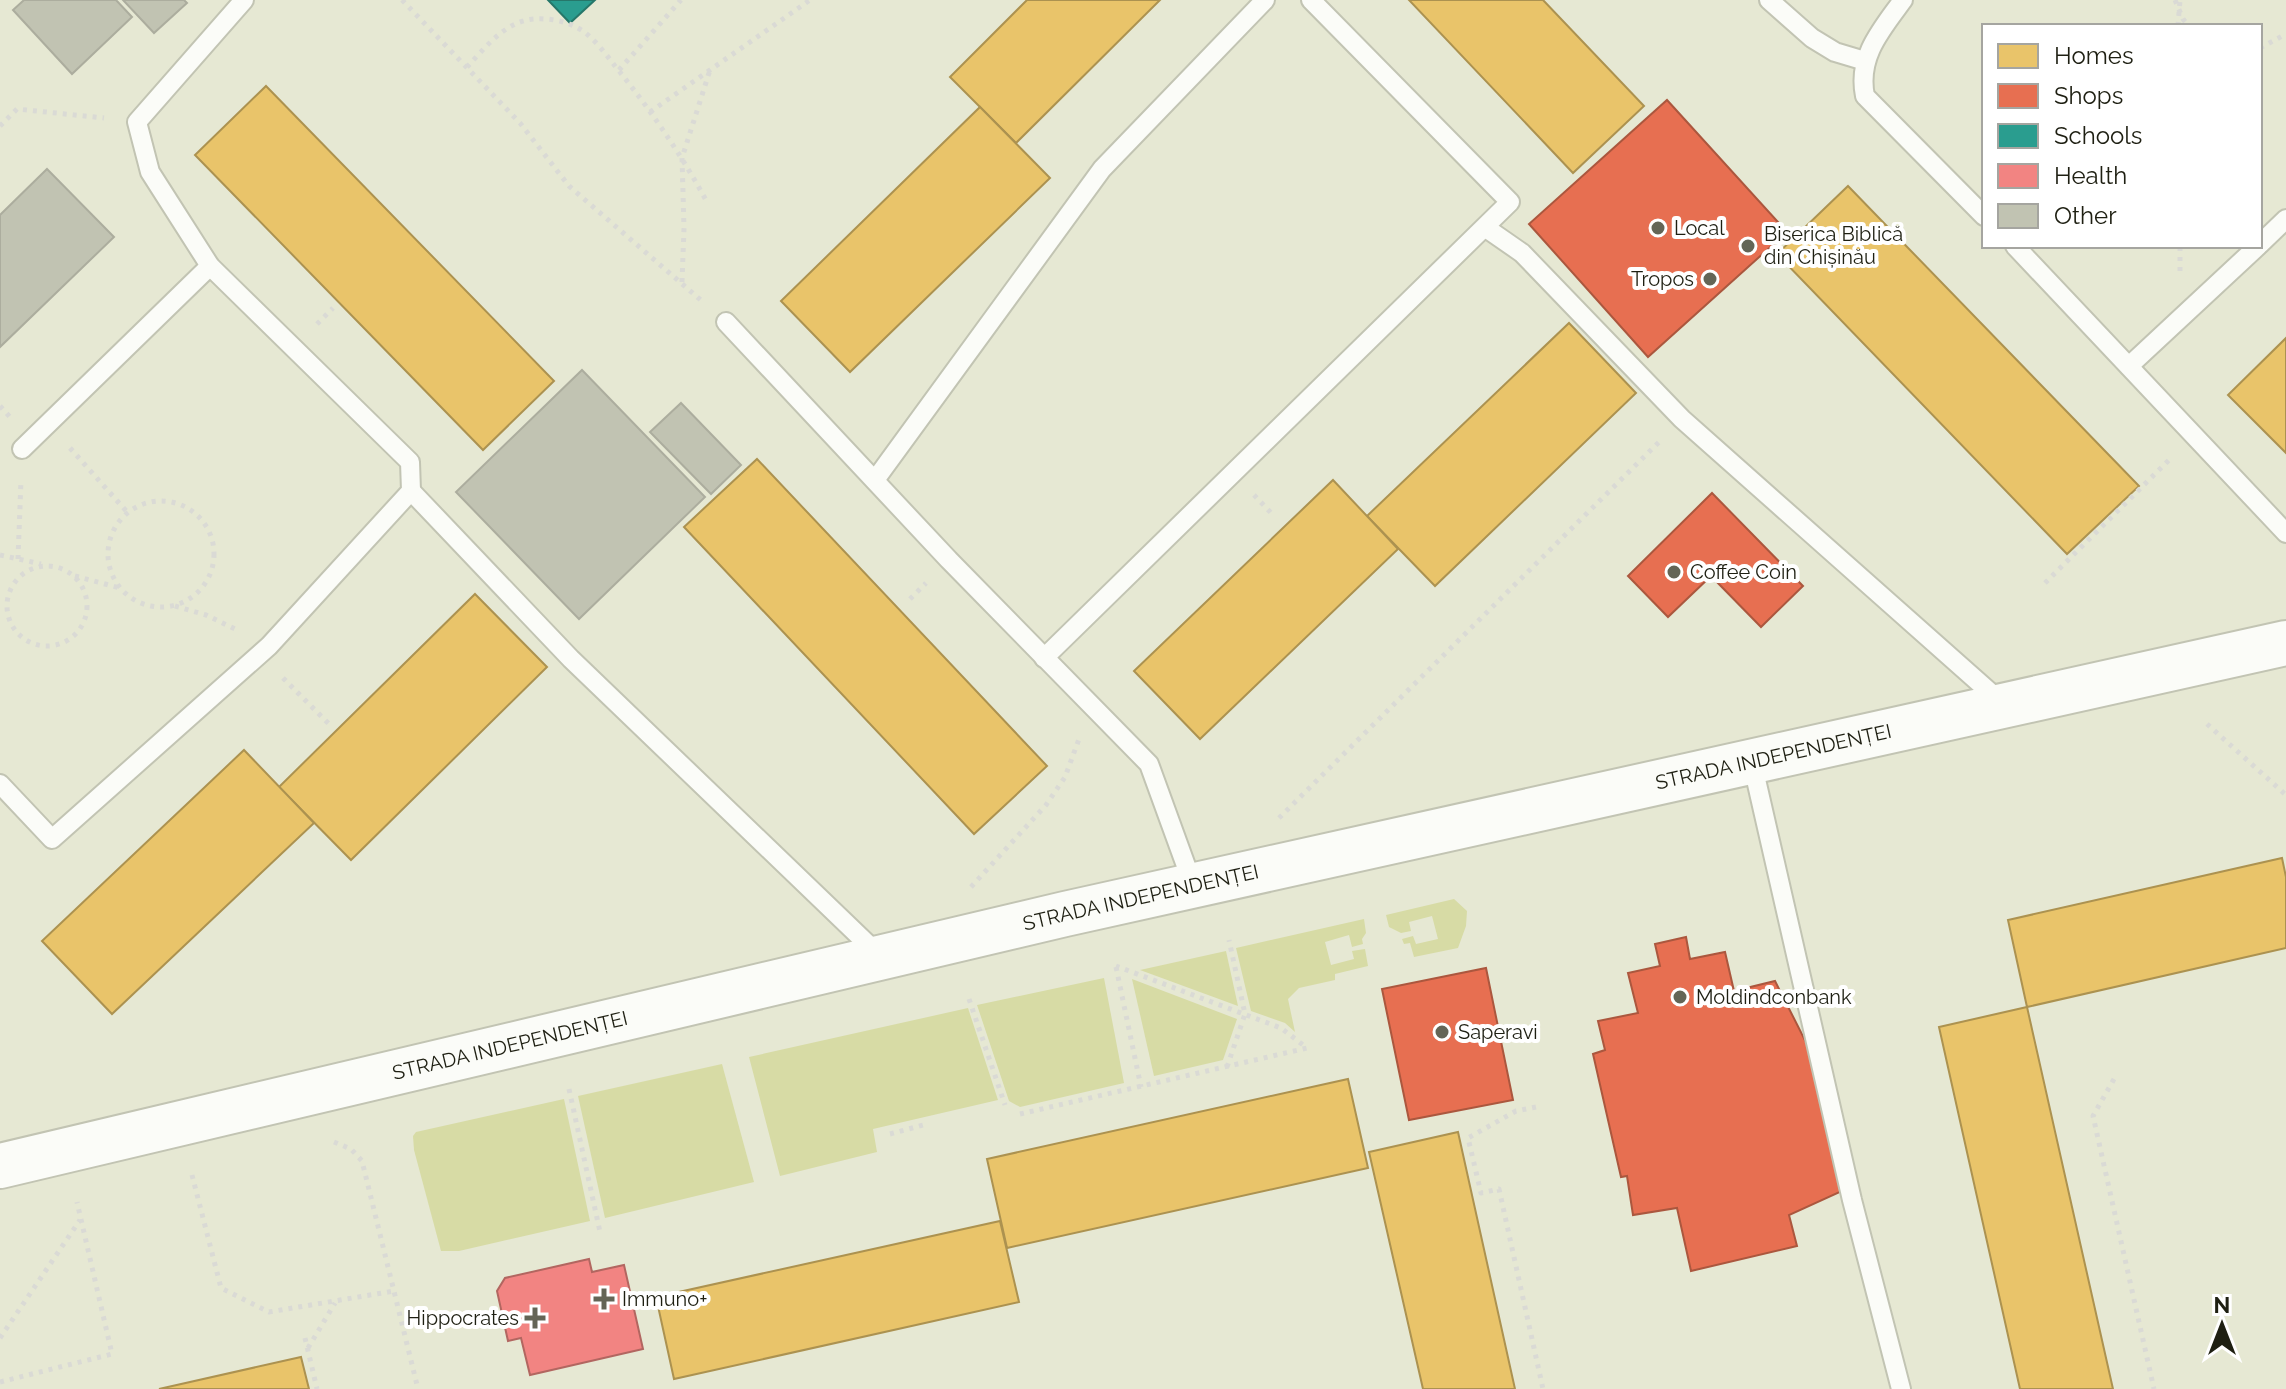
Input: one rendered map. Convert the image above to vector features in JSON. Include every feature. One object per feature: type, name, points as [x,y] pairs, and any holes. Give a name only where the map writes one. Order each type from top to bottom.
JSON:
[{"type":"main road","name":"STRADA INDEPENDENȚEI","points":[[0,1166],[1193,885],[2286,643]]},
{"type":"lane","points":[[244,0],[137,122],[150,172],[210,266],[410,462],[411,491],[571,659],[882,958]]},
{"type":"lane","points":[[875,480],[1102,169],[1265,0]]},
{"type":"lane","points":[[1044,658],[1510,202],[1311,0]]},
{"type":"lane","points":[[1769,0],[1835,52],[1865,61]]},
{"type":"lane","points":[[1903,0],[1872,44],[1865,61],[1861,80],[1865,96],[1982,214]]},
{"type":"lane","points":[[2262,242],[2286,219]]},
{"type":"lane","points":[[1486,228],[1522,253],[1682,419],[2004,705]]},
{"type":"lane","points":[[2017,248],[2286,533]]},
{"type":"lane","points":[[2129,366],[2256,248]]},
{"type":"lane","points":[[22,449],[210,266]]},
{"type":"lane","points":[[726,322],[1044,658],[1149,764],[1193,885]]},
{"type":"lane","points":[[0,784],[52,839],[265,650],[411,491]]},
{"type":"lane","points":[[1752,762],[1852,1200],[1901,1389]]},
{"type":"path","points":[[402,0],[520,123],[569,186],[726,322]]},
{"type":"path","points":[[619,70],[681,0]]},
{"type":"path","points":[[650,112],[810,0]]},
{"type":"path","points":[[2178,0],[2178,24]]},
{"type":"path","points":[[2178,10],[2188,24]]},
{"type":"path","points":[[467,67],[494,39],[518,23],[534,19],[555,20],[577,27],[597,44],[619,70],[682,158],[707,202]]},
{"type":"path","points":[[2262,47],[2286,34]]},
{"type":"path","points":[[682,283],[682,158],[710,70]]},
{"type":"path","points":[[0,126],[17,109],[137,122]]},
{"type":"path","points":[[1277,820],[1682,419]]},
{"type":"path","points":[[47,424],[128,513]]},
{"type":"path","points":[[18,559],[22,449]]},
{"type":"path","points":[[2045,583],[2172,456]]},
{"type":"path","points":[[174,606],[197,593],[208,581],[214,549],[210,534],[189,509],[174,502],[158,501],[128,513],[117,524],[110,538],[107,553],[109,568],[121,589],[139,603],[153,608],[174,606],[206,615],[265,650],[330,725]]},
{"type":"path","points":[[0,555],[64,569],[74,576],[121,589]]},
{"type":"path","points":[[50,566],[25,572],[9,593],[9,620],[27,641],[50,646],[72,637],[80,630],[85,619],[86,597],[74,576]]},
{"type":"path","points":[[970,888],[1046,805],[1065,777],[1091,704]]},
{"type":"path","points":[[2207,724],[2286,795]]},
{"type":"path","points":[[1227,1067],[1245,1014],[1229,940]]},
{"type":"path","points":[[1020,1114],[1141,1087],[1307,1048],[1281,1028],[1116,966],[1141,1087]]},
{"type":"path","points":[[969,999],[1005,1105]]},
{"type":"path","points":[[2114,1079],[2093,1116],[2154,1389]]},
{"type":"path","points":[[569,1089],[600,1232]]},
{"type":"path","points":[[1536,1107],[1516,1111],[1468,1138],[1481,1193],[1499,1189],[1543,1389]]},
{"type":"path","points":[[890,1134],[927,1124]]},
{"type":"path","points":[[334,1142],[351,1149],[362,1161],[418,1389]]},
{"type":"path","points":[[192,1175],[221,1288],[269,1312],[394,1291]]},
{"type":"path","points":[[0,1382],[112,1354],[77,1202]]},
{"type":"path","points":[[0,1338],[81,1219]]},
{"type":"path","points":[[308,1348],[336,1302]]},
{"type":"path","points":[[305,1338],[317,1389]]},
{"type":"green space","points":[[1454,899],[1467,911],[1466,926],[1458,948],[1414,957],[1410,943],[1404,944],[1402,939],[1413,936],[1416,944],[1438,939],[1432,916],[1409,922],[1411,931],[1401,933],[1389,927],[1386,915]]},
{"type":"green space","points":[[1364,919],[1366,933],[1363,944],[1352,947],[1349,935],[1325,942],[1331,965],[1354,959],[1352,951],[1365,949],[1368,966],[1335,974],[1335,980],[1299,988],[1288,999],[1295,1032],[1285,1023],[1251,1011],[1236,948]]},
{"type":"green space","points":[[1226,951],[1238,1006],[1140,970]]},
{"type":"green space","points":[[1104,978],[1124,1083],[1020,1107],[1009,1101],[977,1005]]},
{"type":"green space","points":[[1132,979],[1237,1019],[1223,1060],[1154,1076]]},
{"type":"green space","points":[[968,1008],[998,1100],[873,1129],[877,1152],[780,1176],[749,1057]]},
{"type":"green space","points":[[722,1064],[754,1182],[605,1218],[578,1096]]},
{"type":"green space","points":[[564,1099],[590,1221],[459,1251],[441,1251],[414,1150],[413,1136],[416,1132]]},
{"type":"building: Homes","points":[[1027,0],[1160,0],[1016,143],[950,77]]},
{"type":"building: Homes","points":[[1409,0],[1543,0],[1644,106],[1573,173]]},
{"type":"building: Homes","points":[[266,86],[554,381],[483,450],[195,155]]},
{"type":"building: Homes","points":[[980,107],[1050,178],[850,372],[781,301]]},
{"type":"building: Homes","points":[[1848,186],[2139,486],[2067,554],[1777,254]]},
{"type":"building: Homes","points":[[1569,323],[1636,393],[1435,586],[1367,516]]},
{"type":"building: Homes","points":[[2286,338],[2286,453],[2228,395]]},
{"type":"building: Homes","points":[[757,459],[1047,766],[974,834],[684,527]]},
{"type":"building: Homes","points":[[1333,480],[1398,549],[1200,739],[1134,671]]},
{"type":"building: Homes","points":[[475,594],[547,667],[351,860],[279,787]]},
{"type":"building: Homes","points":[[244,750],[314,823],[112,1014],[42,941]]},
{"type":"building: Homes","points":[[2282,858],[2286,877],[2286,948],[2027,1007],[2008,920]]},
{"type":"building: Homes","points":[[2027,1007],[2113,1389],[2020,1389],[1939,1027]]},
{"type":"building: Homes","points":[[1348,1079],[1368,1168],[1007,1248],[987,1159]]},
{"type":"building: Homes","points":[[1458,1132],[1515,1389],[1423,1389],[1369,1152]]},
{"type":"building: Homes","points":[[1000,1221],[1019,1302],[674,1379],[656,1297]]},
{"type":"building: Homes","points":[[301,1357],[309,1389],[159,1389]]},
{"type":"building: Shops","name":"Local","points":[[1667,100],[1787,232],[1648,357],[1529,224]]},
{"type":"building: Shops","points":[[1712,493],[1803,586],[1761,627],[1711,576],[1668,617],[1628,576]]},
{"type":"building: Shops","points":[[1686,937],[1690,959],[1725,952],[1734,991],[1775,981],[1812,1054],[1842,1191],[1789,1215],[1797,1246],[1691,1271],[1677,1208],[1633,1215],[1627,1176],[1621,1177],[1593,1054],[1605,1050],[1598,1021],[1638,1013],[1628,973],[1660,966],[1655,944]]},
{"type":"building: Shops","points":[[1486,968],[1513,1100],[1409,1120],[1382,989]]},
{"type":"building: Schools","points":[[548,0],[595,0],[570,23]]},
{"type":"building: Health","points":[[589,1259],[592,1272],[624,1265],[643,1349],[530,1375],[521,1338],[508,1341],[497,1291],[505,1278]]},
{"type":"building: Other","points":[[24,0],[116,0],[132,17],[72,74],[13,10]]},
{"type":"building: Other","points":[[123,0],[184,0],[187,3],[154,33]]},
{"type":"building: Other","points":[[47,169],[114,237],[0,347],[0,215]]},
{"type":"building: Other","points":[[582,370],[705,497],[579,619],[456,492]]},
{"type":"building: Other","points":[[681,403],[741,465],[711,494],[650,432]]},
{"type":"place","name":"Local","points":[[1658,228]]},
{"type":"place","name":"Biserica Biblică din Chișinău","points":[[1748,246]]},
{"type":"place","name":"Tropos","points":[[1710,279]]},
{"type":"place","name":"Coffee Coin","points":[[1674,572]]},
{"type":"place","name":"Moldindconbank","points":[[1680,997]]},
{"type":"place","name":"Saperavi","points":[[1442,1032]]},
{"type":"place","name":"Immuno+","points":[[604,1299]]},
{"type":"place","name":"Hippocrates","points":[[535,1318]]}]
